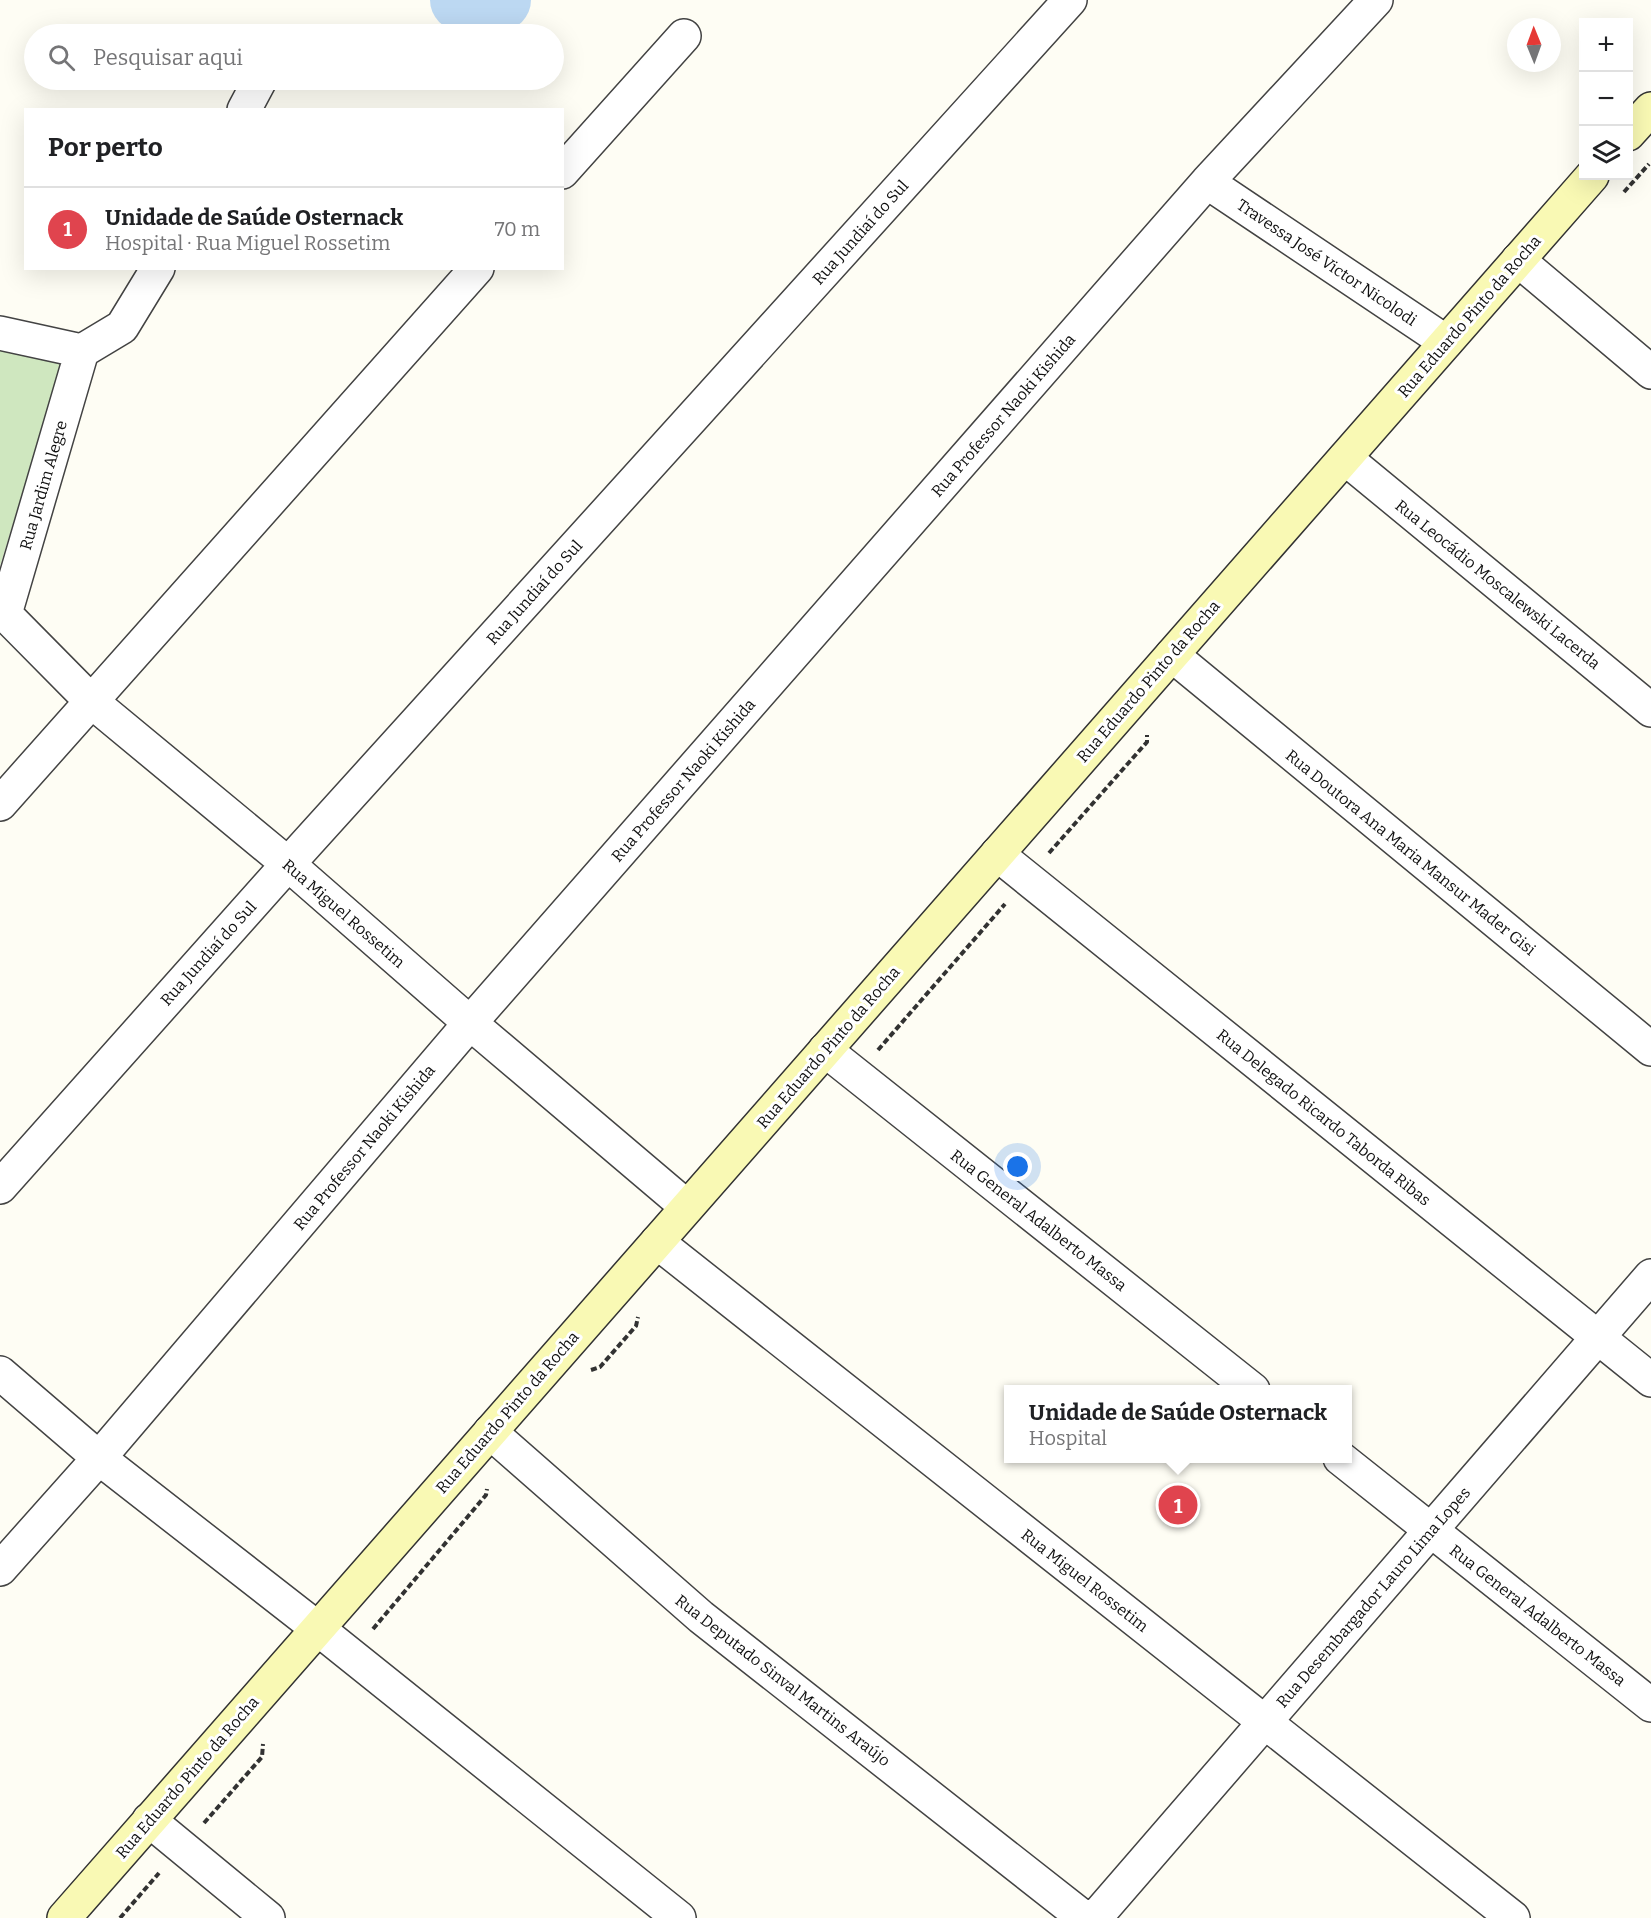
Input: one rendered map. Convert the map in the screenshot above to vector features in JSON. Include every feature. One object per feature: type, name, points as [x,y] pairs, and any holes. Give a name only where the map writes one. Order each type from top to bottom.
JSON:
[{"type":"main road","points":[[1633,129],[1651,109]]},
{"type":"main road","name":"Rua Eduardo Pinto da Rocha","points":[[64,1918],[1588,180]]},
{"type":"street","name":"Rua Jundiaí do Sul","points":[[0,1186],[288,864],[1070,0]]},
{"type":"street","name":"Rua Professor Naoki Kishida","points":[[0,1569],[99,1458],[470,1023],[1207,182],[1376,0]]},
{"type":"street","points":[[564,170],[684,36]]},
{"type":"street","points":[[245,108],[255,90]]},
{"type":"street","name":"Travessa José Victor Nicolodi","points":[[1207,182],[1446,342]]},
{"type":"street","points":[[1518,260],[1651,372]]},
{"type":"street","points":[[0,333],[82,351],[122,327],[157,270]]},
{"type":"street","points":[[0,804],[475,270]]},
{"type":"street","name":"Rua Jardim Alegre","points":[[2,614],[82,351]]},
{"type":"street","name":"Rua Leocádio Moscalewski Lacerda","points":[[1345,458],[1651,710]]},
{"type":"street","name":"Rua Miguel Rossetim","points":[[2,614],[91,701],[288,864],[470,1023],[687,1207]]},
{"type":"street","name":"Rua Doutora Ana Maria Mansur Mader Gisi","points":[[1172,655],[1651,1049]]},
{"type":"street","name":"Rua Delegado Ricardo Taborda Ribas","points":[[997,854],[1651,1380]]},
{"type":"street","name":"Rua General Adalberto Massa","points":[[825,1050],[1248,1385]]},
{"type":"street","name":"Rua Miguel Rossetim","points":[[657,1242],[1514,1918]]},
{"type":"street","name":"Rua Desembargador Lauro Lima Lopes","points":[[1095,1918],[1651,1276]]},
{"type":"street","points":[[0,1373],[99,1458],[317,1628],[679,1918]]},
{"type":"street","name":"Rua Deputado Sinval Martins Araújo","points":[[490,1432],[701,1617],[1084,1918]]},
{"type":"street","name":"Rua General Adalberto Massa","points":[[1347,1463],[1651,1705]]},
{"type":"street","points":[[150,1820],[268,1918]]},
{"type":"path","points":[[875,1053],[1008,901]]},
{"type":"path","points":[[368,1635],[486,1495],[488,1485]]},
{"type":"path","points":[[200,1828],[262,1757],[263,1740]]},
{"type":"path","points":[[120,1918],[161,1871]]},
{"type":"green space","points":[[0,347],[66,358],[0,566]]},
{"type":"waterway","points":[[461,0],[500,0]]},
{"type":"place","name":"Unidade de Saúde Osternack","points":[[1178,1505]]}]
